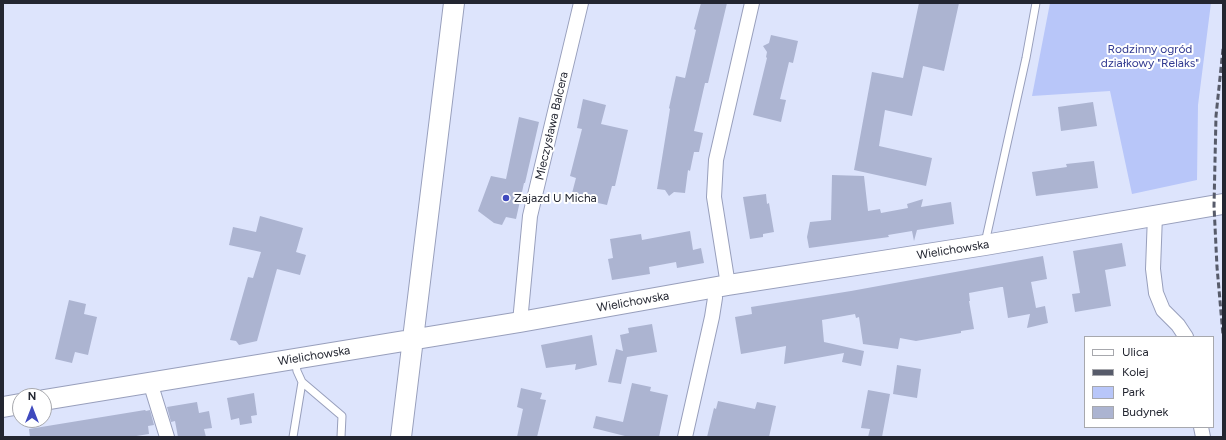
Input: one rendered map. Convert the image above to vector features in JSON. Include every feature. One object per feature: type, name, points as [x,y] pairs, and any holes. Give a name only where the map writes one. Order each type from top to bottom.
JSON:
[{"type":"street","points":[[401,437],[454,3]]},
{"type":"street","name":"Mieczysława Balcera","points":[[520,322],[530,216],[581,3]]},
{"type":"street","points":[[685,437],[715,298],[721,287],[714,197],[716,160],[752,3]]},
{"type":"street","name":"Wielichowska","points":[[52,399],[294,358],[414,340],[721,287],[985,245],[1223,204]]},
{"type":"street","points":[[1155,215],[1152,269],[1156,293],[1163,310],[1178,325],[1185,336]]},
{"type":"street","points":[[150,382],[167,437]]},
{"type":"lane","points":[[985,245],[1026,58],[1036,3]]},
{"type":"lane","points":[[294,358],[297,371],[302,382],[342,416],[340,437]]},
{"type":"lane","points":[[293,437],[302,382]]},
{"type":"green space","name":"Rodzinny ogród działkowy \"Relaks\"","points":[[1050,3],[1211,3],[1198,105],[1197,180],[1132,194],[1110,91],[1032,96]]},
{"type":"building","points":[[701,3],[727,3],[708,83],[705,83],[694,131],[703,133],[699,152],[694,152],[690,171],[688,170],[685,193],[674,192],[669,196],[665,190],[657,189],[669,108],[676,76],[685,78],[696,30],[694,29]]},
{"type":"building","points":[[919,3],[959,3],[944,71],[923,66],[912,116],[885,110],[879,146],[932,158],[926,186],[854,170],[872,72],[903,78]]},
{"type":"building","points":[[771,35],[798,41],[793,63],[789,62],[780,99],[786,100],[781,122],[753,115],[767,58],[767,52],[763,46],[769,43]]},
{"type":"building","points":[[583,99],[606,105],[601,124],[628,130],[615,186],[612,186],[607,205],[571,197],[576,178],[570,176],[582,129],[577,128]]},
{"type":"building","points":[[1093,102],[1097,126],[1061,131],[1058,107]]},
{"type":"building","points":[[519,117],[539,122],[516,219],[506,217],[502,225],[494,223],[478,211],[491,176],[506,179]]},
{"type":"building","points":[[1094,161],[1098,188],[1036,196],[1032,172],[1067,167],[1066,164]]},
{"type":"building","points":[[832,175],[864,176],[868,211],[880,209],[881,213],[908,208],[907,204],[923,199],[921,207],[951,202],[954,224],[917,230],[914,241],[912,231],[888,235],[889,237],[809,248],[807,237],[810,222],[831,220]]},
{"type":"building","points":[[766,194],[774,232],[763,234],[763,237],[750,239],[743,197]]},
{"type":"building","points":[[260,216],[303,228],[296,252],[306,255],[300,275],[277,269],[257,341],[239,345],[236,341],[230,340],[248,277],[253,278],[261,252],[229,245],[233,227],[256,232]]},
{"type":"building","points":[[690,231],[693,250],[701,248],[704,263],[677,268],[676,262],[649,267],[650,274],[612,280],[608,259],[613,258],[610,239],[641,234],[642,240]]},
{"type":"building","points":[[1122,243],[1126,266],[1105,270],[1111,306],[1075,312],[1072,294],[1080,293],[1073,251]]},
{"type":"building","points":[[1043,256],[1047,279],[1031,282],[1036,308],[1045,306],[1048,323],[1027,328],[1030,314],[1008,318],[1003,287],[1001,287],[969,293],[974,329],[961,331],[961,333],[916,341],[900,338],[898,349],[863,344],[859,317],[856,318],[855,314],[822,320],[824,342],[864,351],[861,366],[842,362],[844,353],[784,364],[786,346],[741,354],[735,317],[752,314],[751,307],[851,291]]},
{"type":"building","points":[[69,300],[86,304],[84,314],[97,317],[88,355],[75,352],[72,363],[55,359]]},
{"type":"building","points":[[652,324],[657,352],[627,357],[621,384],[608,382],[616,349],[623,351],[620,335],[629,333],[628,328]]},
{"type":"building","points":[[592,335],[597,365],[575,370],[576,364],[546,368],[541,345]]},
{"type":"building","points":[[897,365],[921,369],[917,398],[893,394]]},
{"type":"building","points":[[632,383],[651,387],[650,391],[668,395],[659,437],[629,437],[593,428],[596,416],[623,422]]},
{"type":"building","points":[[521,388],[542,393],[540,399],[546,400],[537,437],[517,437],[523,409],[517,407]]},
{"type":"building","points":[[868,390],[890,394],[882,437],[868,437],[870,429],[861,428]]},
{"type":"building","points":[[254,393],[257,415],[251,416],[252,423],[240,425],[239,418],[231,420],[227,398]]},
{"type":"building","points":[[718,401],[755,409],[757,402],[776,406],[769,437],[707,437],[714,408],[716,409]]},
{"type":"building","points":[[197,402],[199,413],[209,411],[212,428],[204,429],[206,437],[178,437],[175,421],[171,422],[167,407]]},
{"type":"building","points":[[145,410],[150,410],[154,425],[148,426],[149,434],[130,437],[30,437],[29,429],[52,428],[52,425]]},
{"type":"railway","points":[[1223,49],[1216,116],[1214,206],[1217,267],[1223,335]]},
{"type":"place","name":"Zajazd U Micha","points":[[506,198]]}]
